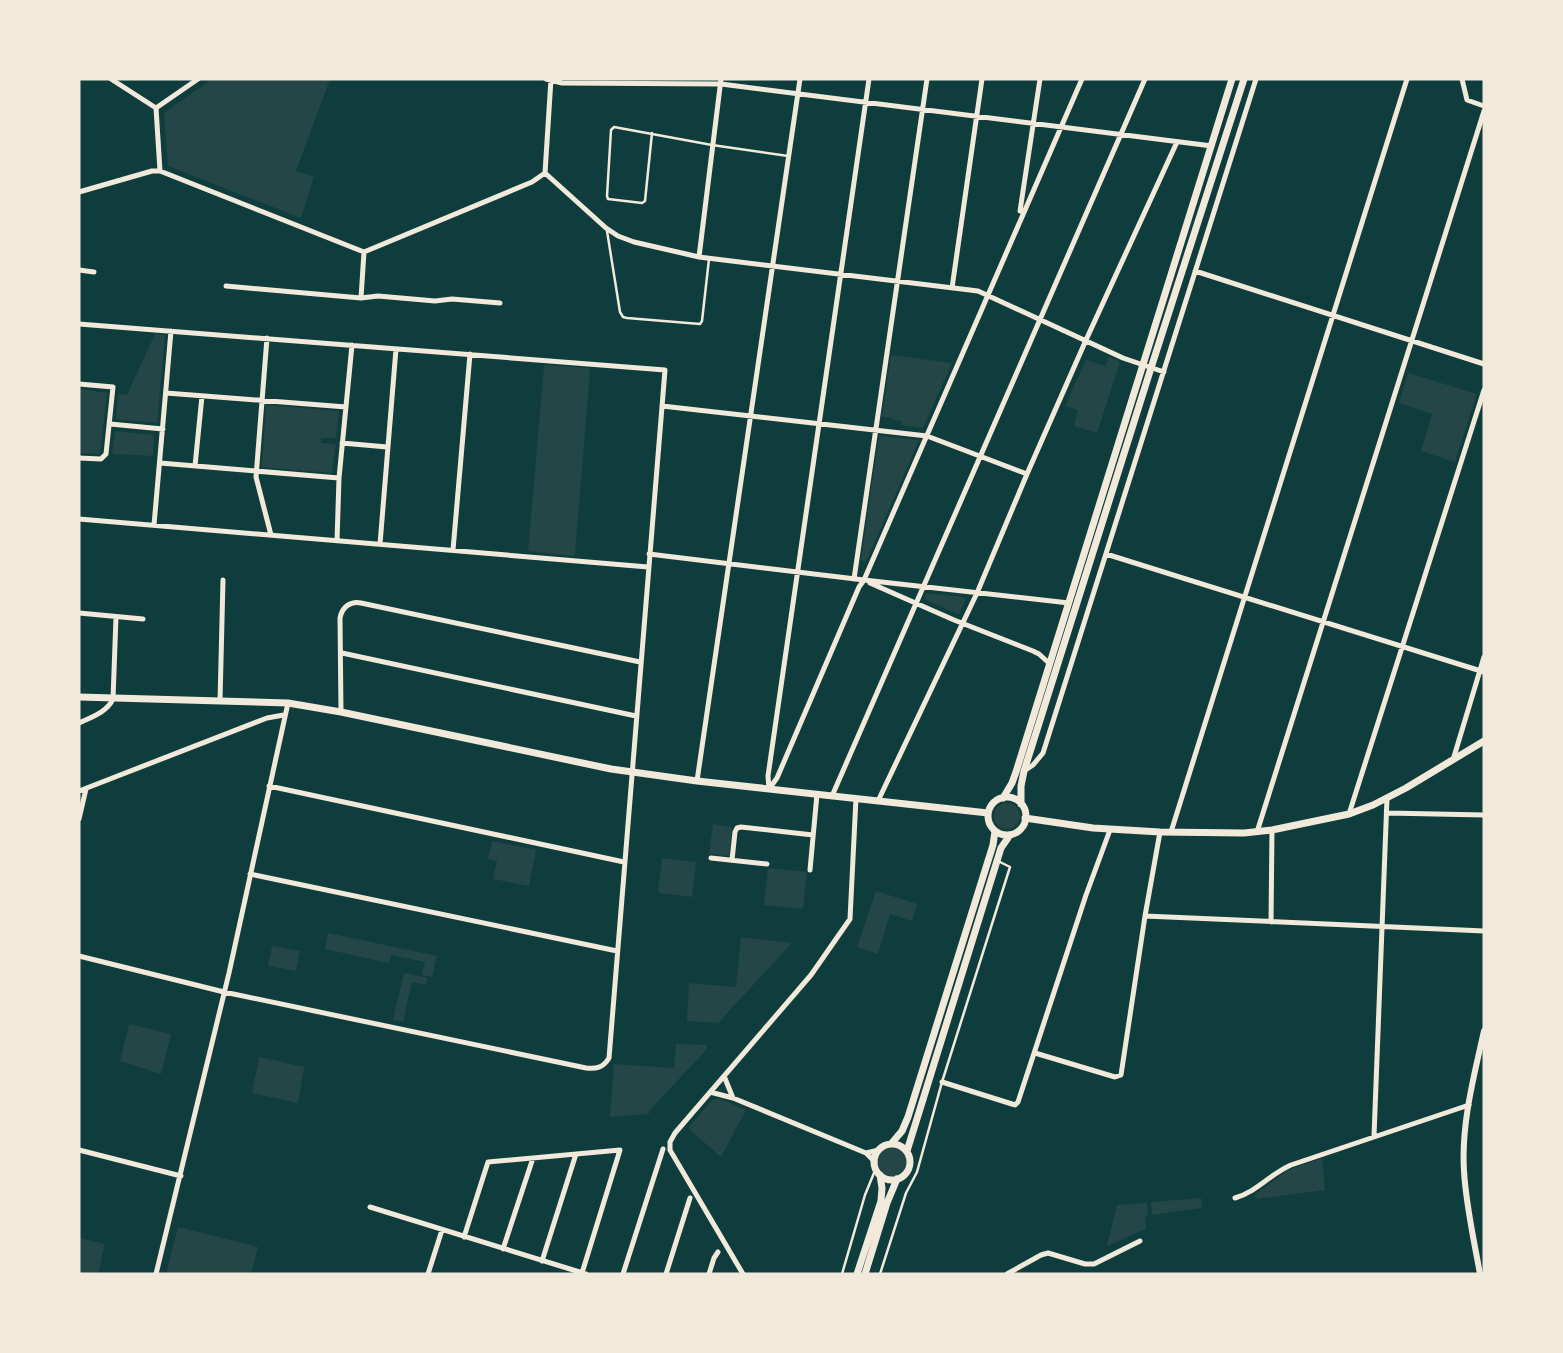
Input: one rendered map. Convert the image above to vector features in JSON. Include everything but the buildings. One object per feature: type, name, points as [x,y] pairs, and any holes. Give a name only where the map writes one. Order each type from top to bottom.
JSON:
[{"type":"main road","points":[[1021,804],[1024,771],[1233,79]]},
{"type":"main road","points":[[1003,798],[1011,798],[1024,808],[1024,823],[1019,831],[1010,835],[995,831],[988,813],[993,804],[1003,798],[1016,772],[1069,603],[1244,79]]},
{"type":"main road","points":[[79,697],[288,703],[631,772],[988,813]]},
{"type":"main road","points":[[1025,818],[1110,830],[1272,830],[1349,814],[1387,798],[1484,741]]},
{"type":"main road","points":[[891,1144],[902,1131],[908,1117],[993,845],[995,831]]},
{"type":"main road","points":[[907,1151],[997,860],[1010,835]]},
{"type":"main road","points":[[857,1274],[881,1201],[882,1188],[877,1168],[875,1157],[879,1150],[891,1144],[897,1144],[907,1151],[909,1168],[897,1179],[888,1179],[877,1168]]},
{"type":"main road","points":[[865,1274],[897,1179]]},
{"type":"street","points":[[111,79],[156,108]]},
{"type":"street","points":[[156,108],[198,79]]},
{"type":"street","points":[[545,173],[549,79],[562,83],[721,82],[1212,146]]},
{"type":"street","points":[[698,781],[800,79]]},
{"type":"street","points":[[769,789],[768,776],[869,79]]},
{"type":"street","points":[[854,579],[927,79]]},
{"type":"street","points":[[952,288],[982,79]]},
{"type":"street","points":[[769,789],[777,778],[1015,235],[1040,79]]},
{"type":"street","points":[[1019,221],[1082,79]]},
{"type":"street","points":[[832,796],[1145,79]]},
{"type":"street","points":[[1024,771],[1037,762],[1043,753],[1256,79]]},
{"type":"street","points":[[1171,832],[1407,79]]},
{"type":"street","points":[[1257,832],[1484,108],[1467,100],[1462,79]]},
{"type":"street","points":[[698,257],[721,82]]},
{"type":"street","points":[[156,108],[160,171]]},
{"type":"street","points":[[878,801],[963,624],[1086,340],[1177,142]]},
{"type":"street","points":[[79,192],[160,171],[364,251],[532,182],[545,173]]},
{"type":"street","points":[[545,173],[606,228],[634,242],[698,257],[978,291],[1123,358],[1164,372]]},
{"type":"street","points":[[361,298],[364,251]]},
{"type":"street","points":[[79,270],[94,272]]},
{"type":"street","points":[[1195,271],[1484,364]]},
{"type":"street","points":[[226,286],[361,298],[378,296],[500,303]]},
{"type":"street","points":[[79,324],[665,370],[609,1058],[603,1066],[586,1068],[224,992],[79,956]]},
{"type":"street","points":[[154,525],[171,331]]},
{"type":"street","points":[[267,338],[256,477],[271,535]]},
{"type":"street","points":[[337,541],[339,478],[352,345]]},
{"type":"street","points":[[380,544],[396,349]]},
{"type":"street","points":[[453,550],[470,354]]},
{"type":"street","points":[[79,384],[123,388]]},
{"type":"street","points":[[79,458],[101,459],[105,456],[113,387]]},
{"type":"street","points":[[1349,814],[1484,390]]},
{"type":"street","points":[[166,393],[346,407]]},
{"type":"street","points":[[195,466],[202,396]]},
{"type":"street","points":[[662,406],[928,436],[1027,474]]},
{"type":"street","points":[[110,424],[163,429]]},
{"type":"street","points":[[342,443],[387,447]]},
{"type":"street","points":[[160,463],[339,478]]},
{"type":"street","points":[[79,519],[648,567]]},
{"type":"street","points":[[649,554],[1069,603]]},
{"type":"street","points":[[1106,554],[1482,671]]},
{"type":"street","points":[[220,701],[223,580]]},
{"type":"street","points":[[864,580],[963,624],[1033,650],[1049,664]]},
{"type":"street","points":[[341,712],[341,614],[345,607],[356,602],[640,662]]},
{"type":"street","points":[[79,613],[144,619]]},
{"type":"street","points":[[79,723],[108,708],[113,699],[116,617]]},
{"type":"street","points":[[342,653],[636,716]]},
{"type":"street","points":[[1453,760],[1482,671],[1484,657]]},
{"type":"street","points":[[156,1274],[224,992],[288,703]]},
{"type":"street","points":[[79,791],[267,718],[284,715]]},
{"type":"street","points":[[269,786],[624,862]]},
{"type":"street","points":[[79,819],[86,789]]},
{"type":"street","points":[[810,870],[817,794]]},
{"type":"street","points":[[743,1274],[670,1150],[670,1142],[811,975],[850,919],[856,798]]},
{"type":"street","points":[[1374,1136],[1387,798]]},
{"type":"street","points":[[1387,813],[1484,815]]},
{"type":"street","points":[[732,860],[737,828],[813,835]]},
{"type":"street","points":[[942,1082],[1015,1105],[1019,1101],[1110,830]]},
{"type":"street","points":[[1271,922],[1272,830]]},
{"type":"street","points":[[1035,1053],[1115,1077],[1121,1075],[1160,832]]},
{"type":"street","points":[[711,858],[767,864]]},
{"type":"street","points":[[250,874],[617,951]]},
{"type":"street","points":[[1145,916],[1484,931]]},
{"type":"street","points":[[1480,1274],[1464,1171],[1464,1148],[1469,1105],[1484,1031]]},
{"type":"street","points":[[724,1076],[733,1098]]},
{"type":"street","points":[[710,1092],[733,1098],[866,1153],[877,1168]]},
{"type":"street","points":[[1235,1198],[1252,1191],[1275,1173],[1291,1165],[1469,1105]]},
{"type":"street","points":[[623,1274],[663,1149]]},
{"type":"street","points":[[79,1150],[181,1175]]},
{"type":"street","points":[[370,1207],[464,1237],[584,1274],[620,1150],[488,1162],[464,1237]]},
{"type":"street","points":[[866,1153],[879,1150]]},
{"type":"street","points":[[542,1261],[576,1154]]},
{"type":"street","points":[[503,1249],[533,1158]]},
{"type":"street","points":[[1270,1167],[1275,1173]]},
{"type":"street","points":[[666,1274],[690,1198]]},
{"type":"street","points":[[428,1274],[442,1230]]},
{"type":"street","points":[[1007,1274],[1048,1253],[1094,1264],[1140,1241]]},
{"type":"street","points":[[709,1274],[719,1252]]},
{"type":"lane","points":[[652,133],[645,201],[608,199],[612,128],[615,126],[652,133],[712,145],[789,156]]},
{"type":"lane","points":[[606,228],[622,317],[700,324],[709,258]]},
{"type":"lane","points":[[880,1274],[906,1194],[917,1172],[942,1082],[1010,867],[997,860]]},
{"type":"lane","points":[[842,1274],[865,1195],[877,1168]]},
{"type":"shaded area","points":[[212,79],[330,79],[296,171],[314,177],[301,218],[168,166],[164,113]]},
{"type":"shaded area","points":[[155,334],[165,335],[157,423],[116,419],[118,394],[127,395]]},
{"type":"shaded area","points":[[891,355],[952,363],[923,428],[901,425],[902,421],[882,417]]},
{"type":"shaded area","points":[[1109,357],[1120,362],[1097,433],[1074,426],[1078,410],[1065,406],[1086,360],[1105,366]]},
{"type":"shaded area","points":[[546,365],[590,370],[573,556],[528,551]]},
{"type":"shaded area","points":[[1408,373],[1477,394],[1455,462],[1421,451],[1432,414],[1399,403]]},
{"type":"shaded area","points":[[79,389],[107,393],[100,454],[79,453]]},
{"type":"shaded area","points":[[266,405],[339,411],[336,438],[321,438],[321,443],[336,444],[332,473],[262,467]]},
{"type":"shaded area","points":[[115,431],[154,435],[153,456],[112,454]]},
{"type":"shaded area","points":[[879,436],[919,440],[864,562],[861,559]]},
{"type":"shaded area","points":[[926,593],[966,599],[957,614],[924,599]]},
{"type":"shaded area","points":[[1007,803],[1017,806],[1020,816],[1017,826],[1007,829],[997,826],[994,816],[997,806]]},
{"type":"shaded area","points":[[713,824],[732,827],[729,856],[709,854]]},
{"type":"shaded area","points":[[492,841],[536,850],[529,886],[493,879],[497,861],[488,859]]},
{"type":"shaded area","points":[[662,858],[696,862],[692,897],[658,893]]},
{"type":"shaded area","points":[[768,868],[807,872],[803,909],[764,905]]},
{"type":"shaded area","points":[[876,891],[917,904],[912,921],[890,914],[878,954],[857,947]]},
{"type":"shaded area","points":[[328,933],[437,956],[432,977],[422,975],[425,962],[391,955],[389,963],[325,949]]},
{"type":"shaded area","points":[[741,937],[792,943],[718,1023],[687,1021],[689,983],[736,987]]},
{"type":"shaded area","points":[[272,946],[300,951],[296,971],[268,966]]},
{"type":"shaded area","points":[[404,973],[428,978],[425,985],[412,982],[403,1022],[393,1020]]},
{"type":"shaded area","points":[[129,1024],[171,1034],[161,1074],[120,1061]]},
{"type":"shaded area","points":[[676,1044],[707,1045],[707,1049],[649,1114],[610,1117],[614,1064],[674,1068]]},
{"type":"shaded area","points":[[259,1057],[304,1067],[298,1103],[252,1093]]},
{"type":"shaded area","points":[[715,1099],[746,1110],[721,1157],[688,1128]]},
{"type":"shaded area","points":[[892,1148],[902,1152],[906,1162],[902,1172],[892,1176],[882,1172],[878,1162],[882,1152]]},
{"type":"shaded area","points":[[1322,1158],[1325,1190],[1256,1199],[1255,1195],[1288,1170]]},
{"type":"shaded area","points":[[1201,1198],[1202,1208],[1152,1215],[1151,1202]]},
{"type":"shaded area","points":[[1147,1203],[1146,1229],[1107,1246],[1117,1205]]},
{"type":"shaded area","points":[[178,1227],[258,1247],[251,1274],[166,1274]]},
{"type":"shaded area","points":[[80,1238],[105,1244],[98,1274],[79,1274]]}]
